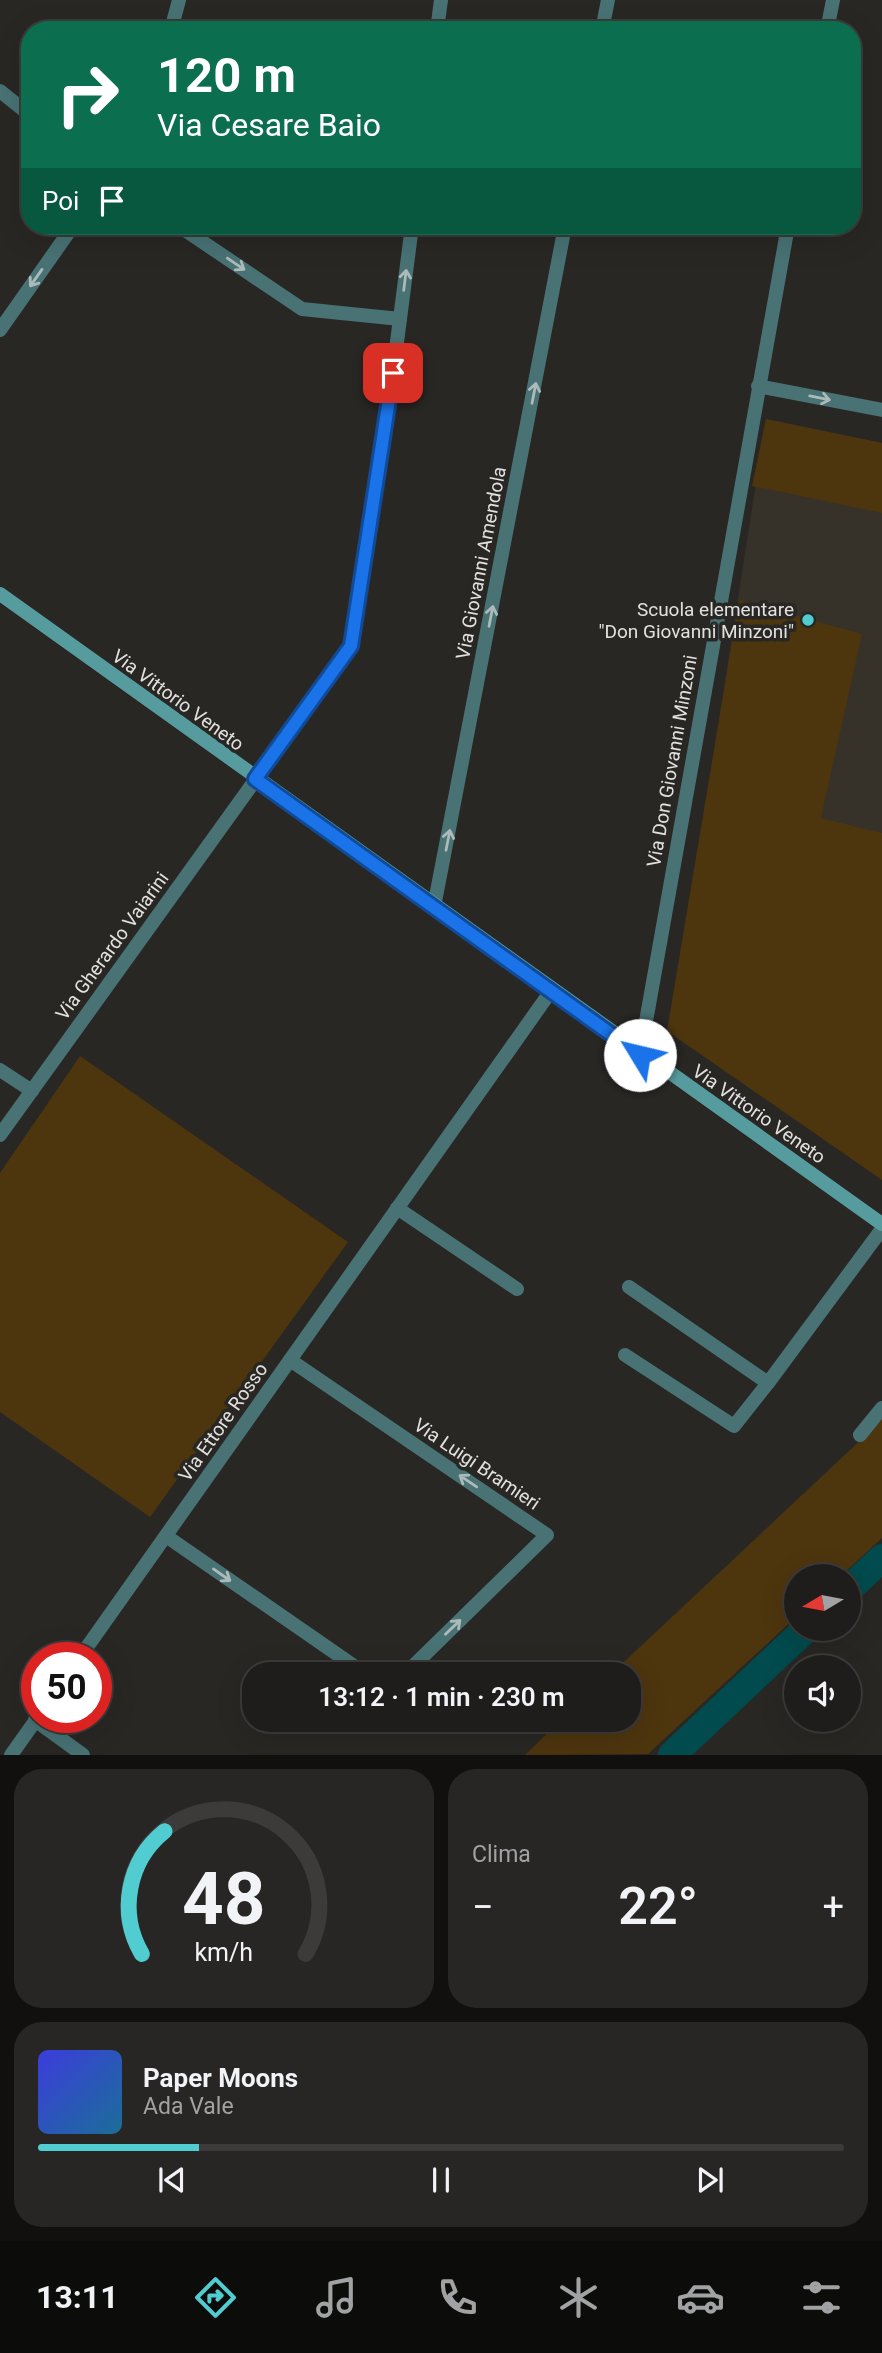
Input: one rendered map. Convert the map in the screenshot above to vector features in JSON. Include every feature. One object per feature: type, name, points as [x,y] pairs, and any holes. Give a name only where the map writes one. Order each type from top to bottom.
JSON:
[{"type":"main road","name":"Via Vittorio Veneto","points":[[0,594],[882,1227]]},
{"type":"street","points":[[173,21],[179,0]]},
{"type":"street","points":[[438,21],[441,0]]},
{"type":"street","points":[[604,21],[608,0]]},
{"type":"street","points":[[829,21],[833,0]]},
{"type":"street","points":[[0,91],[21,108]]},
{"type":"street","points":[[0,330],[67,235]]},
{"type":"street","points":[[192,235],[302,309],[400,319]]},
{"type":"street","name":"Via Gherardo Vaiarini","points":[[0,1135],[351,646],[411,235]]},
{"type":"street","name":"Via Giovanni Amendola","points":[[434,906],[563,235]]},
{"type":"street","name":"Via Don Giovanni Minzoni","points":[[640,1055],[786,235]]},
{"type":"street","points":[[758,386],[882,410]]},
{"type":"street","name":"Via Ettore Rosso","points":[[91,1642],[551,991]]},
{"type":"street","points":[[0,1070],[32,1091]]},
{"type":"street","points":[[397,1208],[517,1289]]},
{"type":"street","name":"Via Vittorio Veneto","points":[[625,1355],[734,1426],[882,1227]]},
{"type":"street","points":[[629,1287],[768,1383]]},
{"type":"street","name":"Via Luigi Bramieri","points":[[290,1360],[547,1535],[417,1662]]},
{"type":"street","points":[[860,1435],[882,1408]]},
{"type":"street","points":[[166,1536],[348,1662]]},
{"type":"street","points":[[11,1755],[26,1733]]},
{"type":"street","points":[[55,1733],[83,1755]]},
{"type":"shaded area","name":"Scuola elementare \"Don Giovanni Minzoni\"","points":[[766,419],[882,443],[882,836],[707,797]]},
{"type":"shaded area","points":[[766,419],[882,443],[882,513],[752,486]]},
{"type":"shaded area","points":[[739,600],[862,634],[821,818],[882,833],[882,1180],[667,1031]]},
{"type":"shaded area","points":[[80,1056],[348,1242],[150,1517],[0,1412],[0,1173]]},
{"type":"shaded area","points":[[882,1420],[882,1538],[854,1564],[784,1564],[784,1628],[648,1754],[525,1755],[549,1732],[641,1732],[641,1662],[624,1662]]},
{"type":"waterway","points":[[861,1578],[882,1558]]},
{"type":"waterway","points":[[672,1755],[792,1642]]},
{"type":"place","name":"Scuola elementare \"Don Giovanni Minzoni\"","points":[[808,620]]},
{"type":"route","points":[[393,373],[351,646],[255,779],[640,1055]]}]
